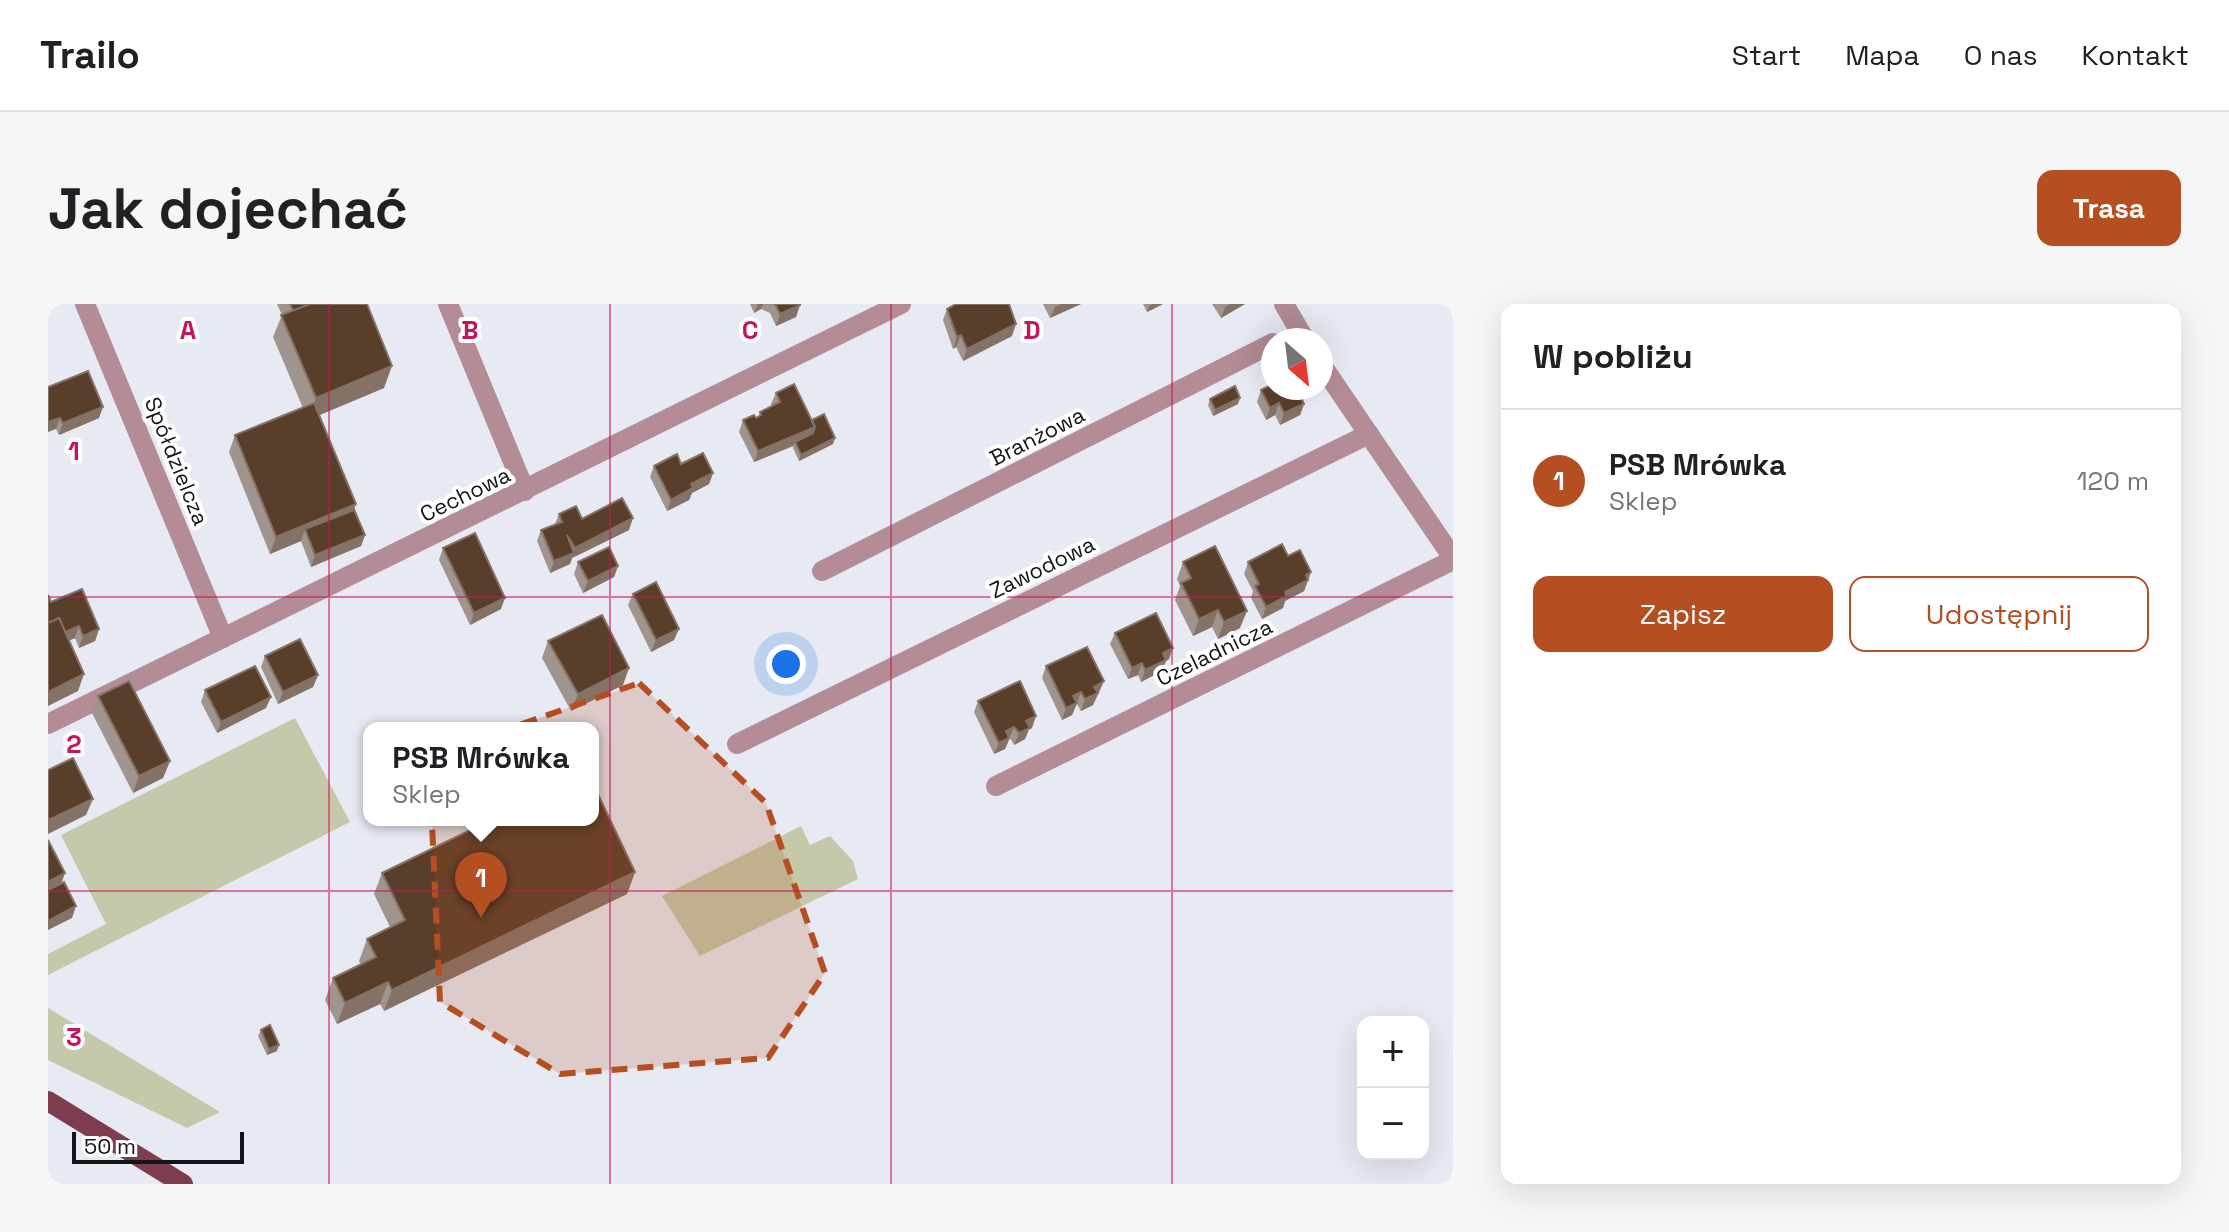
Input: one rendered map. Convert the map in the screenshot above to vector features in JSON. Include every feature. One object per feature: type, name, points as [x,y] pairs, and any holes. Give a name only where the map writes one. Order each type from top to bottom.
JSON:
[{"type":"main road","points":[[48,1101],[183,1184]]},
{"type":"street","name":"Spółdzielcza","points":[[85,304],[223,638]]},
{"type":"street","points":[[448,304],[525,491]]},
{"type":"street","name":"Cechowa","points":[[48,724],[901,304]]},
{"type":"street","points":[[1284,304],[1297,328]]},
{"type":"street","name":"Branżowa","points":[[822,571],[1261,349]]},
{"type":"street","name":"Czeladnicza","points":[[996,786],[1453,559],[1333,382]]},
{"type":"street","name":"Zawodowa","points":[[737,744],[1369,434]]},
{"type":"highlighted area","points":[[639,683],[766,803],[825,973],[768,1058],[560,1074],[440,1002],[432,823],[522,724]]},
{"type":"green space","points":[[295,718],[350,822],[48,975],[48,954],[106,924],[61,835]]},
{"type":"green space","points":[[801,826],[810,845],[830,836],[853,861],[858,879],[700,956],[662,896]]},
{"type":"green space","points":[[48,1008],[220,1112],[187,1128],[48,1060]]},
{"type":"building","points":[[290,304],[310,304],[293,311]]},
{"type":"building","points":[[310,304],[367,304],[392,366],[316,398],[281,315]]},
{"type":"building","points":[[775,304],[800,304],[800,305],[780,314]]},
{"type":"building","points":[[956,304],[1009,304],[1016,324],[967,349],[961,335],[957,337],[947,309]]},
{"type":"building","points":[[88,371],[103,407],[63,423],[60,418],[48,422],[48,387]]},
{"type":"building","points":[[794,384],[815,427],[758,451],[743,420],[754,415],[756,418],[761,415],[760,412],[780,402],[776,393]]},
{"type":"building","points":[[1235,386],[1240,398],[1215,410],[1210,399]]},
{"type":"building","points":[[1266,400],[1302,400],[1304,404],[1284,413],[1279,403],[1270,408]]},
{"type":"building","points":[[314,403],[356,504],[276,537],[235,435]]},
{"type":"building","points":[[824,414],[835,438],[801,455],[795,442],[813,433],[815,427],[812,420]]},
{"type":"building","points":[[703,453],[713,473],[691,484],[693,488],[671,500],[654,466],[677,454],[681,464]]},
{"type":"building","points":[[622,498],[633,518],[575,548],[567,535],[574,553],[554,561],[541,530],[562,522],[559,514],[576,506],[582,519]]},
{"type":"building","points":[[354,510],[365,535],[315,555],[305,529]]},
{"type":"building","points":[[475,533],[505,598],[474,613],[443,548]]},
{"type":"building","points":[[1282,544],[1288,556],[1300,550],[1311,572],[1306,575],[1308,580],[1266,607],[1255,586],[1259,584],[1248,562]]},
{"type":"building","points":[[1215,546],[1247,611],[1224,622],[1218,610],[1199,619],[1181,583],[1191,578],[1183,562]]},
{"type":"building","points":[[609,547],[618,566],[588,581],[578,562]]},
{"type":"building","points":[[656,582],[679,629],[656,640],[633,594]]},
{"type":"building","points":[[82,589],[99,629],[83,636],[79,626],[65,632],[59,618],[48,623],[48,595],[51,602]]},
{"type":"building","points":[[1156,613],[1173,648],[1163,653],[1166,660],[1145,670],[1142,663],[1132,668],[1115,633]]},
{"type":"building","points":[[602,615],[629,668],[578,694],[548,641]]},
{"type":"building","points":[[59,618],[84,674],[48,692],[48,623]]},
{"type":"building","points":[[300,639],[318,675],[283,692],[265,656]]},
{"type":"building","points":[[1087,647],[1104,681],[1094,687],[1098,693],[1085,699],[1081,692],[1073,696],[1077,703],[1066,708],[1046,666]]},
{"type":"building","points":[[255,666],[271,697],[221,722],[205,690]]},
{"type":"building","points":[[129,681],[170,761],[139,776],[98,696]]},
{"type":"building","points":[[1020,681],[1036,716],[1026,721],[1030,728],[1019,733],[1014,727],[1006,731],[1009,738],[999,743],[978,701]]},
{"type":"building","points":[[73,758],[93,799],[48,820],[48,770]]},
{"type":"building","points":[[599,797],[635,872],[392,990],[388,982],[345,1003],[333,978],[376,957],[367,939],[405,920],[382,873],[479,826],[599,826]]},
{"type":"building","points":[[48,840],[65,873],[48,882]]},
{"type":"building","points":[[64,882],[76,906],[48,921],[48,890]]},
{"type":"building","points":[[270,1025],[279,1045],[269,1049],[261,1030]]},
{"type":"place","name":"PSB Mrówka","points":[[481,918]]}]
